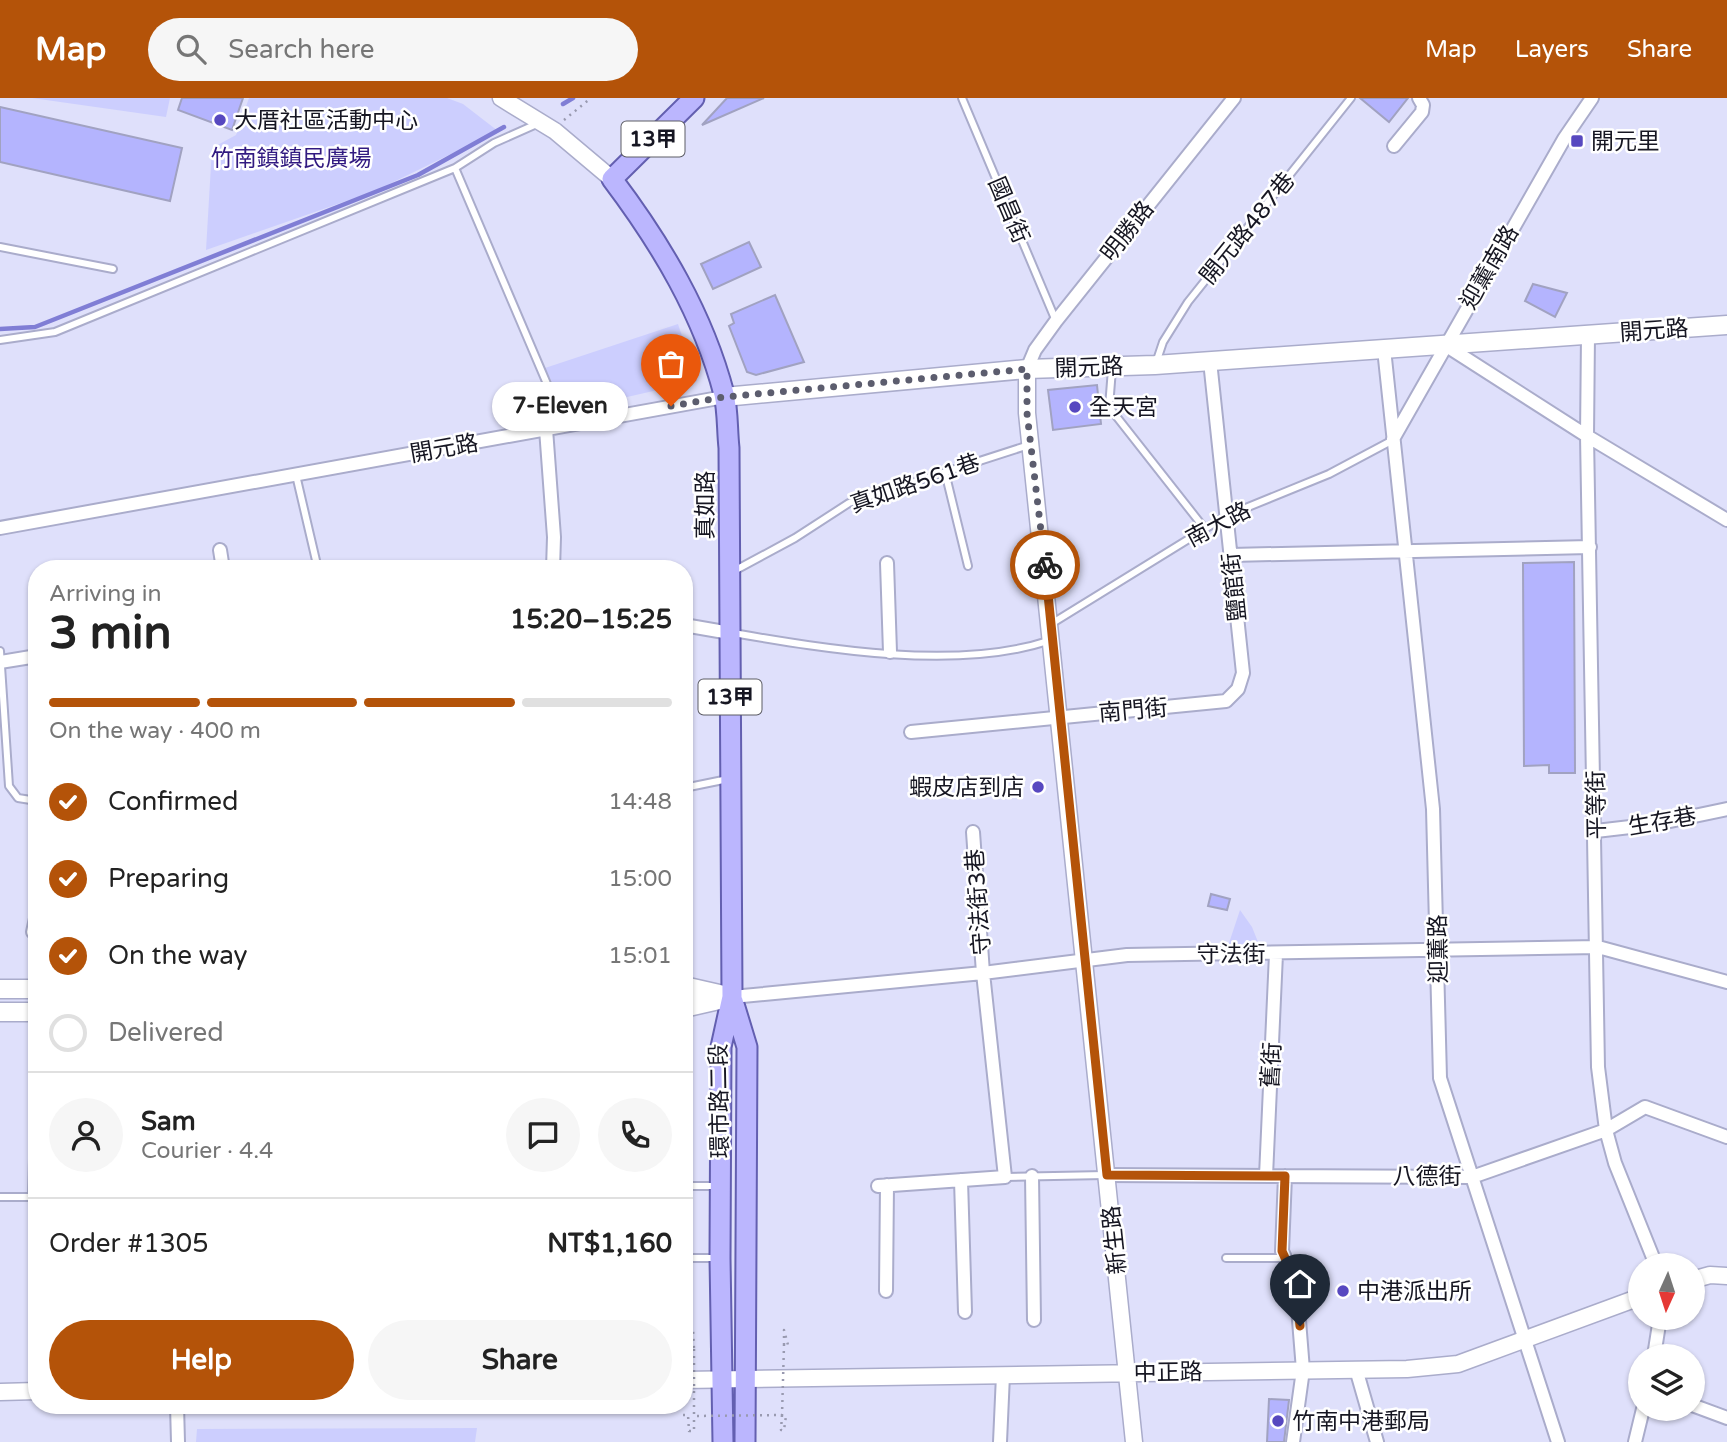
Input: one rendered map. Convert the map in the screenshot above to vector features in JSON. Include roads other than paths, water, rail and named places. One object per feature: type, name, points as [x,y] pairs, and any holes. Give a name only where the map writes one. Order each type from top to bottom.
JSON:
[{"type":"main road","name":"13甲","points":[[612,179],[694,98]]},
{"type":"main road","name":"真如路","points":[[612,179],[679,277],[713,358],[724,397],[729,447],[732,997]]},
{"type":"main road","name":"開元路","points":[[724,397],[1027,369],[1155,365],[1727,325]]},
{"type":"main road","points":[[693,988],[732,997]]},
{"type":"main road","points":[[0,989],[28,989]]},
{"type":"main road","points":[[693,1006],[732,997]]},
{"type":"main road","name":"環市路二段","points":[[732,997],[721,1047],[720,1258],[734,1380],[745,1442]]},
{"type":"main road","name":"環市路二段","points":[[723,1442],[734,1380],[747,1047],[732,997]]},
{"type":"main road","points":[[0,1012],[28,1012]]},
{"type":"street","name":"真如路","points":[[501,98],[555,131],[612,179]]},
{"type":"street","name":"明勝路","points":[[1027,369],[1035,350],[1056,321],[1234,98]]},
{"type":"street","points":[[1394,146],[1422,112],[1423,105],[1419,98]]},
{"type":"street","name":"迎薰南路","points":[[1393,440],[1564,139],[1592,98]]},
{"type":"street","name":"平等街","points":[[1588,335],[1587,436],[1596,831],[1598,1067],[1606,1130],[1615,1163],[1651,1253]]},
{"type":"street","points":[[1445,345],[1587,436],[1727,520]]},
{"type":"street","name":"迎薰路","points":[[1384,349],[1433,809],[1439,949],[1440,1078],[1558,1442]]},
{"type":"street","name":"鹽館街","points":[[1204,704],[1226,701],[1238,689],[1243,673],[1210,361]]},
{"type":"street","name":"新生路","points":[[1027,369],[1031,444],[1135,1442]]},
{"type":"street","name":"開元路","points":[[0,528],[724,397]]},
{"type":"street","points":[[546,429],[554,560]]},
{"type":"street","points":[[1231,555],[1590,547]]},
{"type":"street","points":[[220,550],[222,560]]},
{"type":"street","points":[[887,563],[891,653]]},
{"type":"street","name":"南大路","points":[[693,627],[730,633]]},
{"type":"street","points":[[0,662],[28,657]]},
{"type":"street","name":"南門街","points":[[911,732],[1204,704]]},
{"type":"street","name":"生存巷","points":[[1596,831],[1656,824],[1727,809]]},
{"type":"street","name":"守法街3巷","points":[[973,832],[1005,1177]]},
{"type":"street","name":"守法街","points":[[732,997],[984,973],[1127,955],[1439,949],[1598,947],[1727,982]]},
{"type":"street","name":"舊街","points":[[1266,1176],[1276,954]]},
{"type":"street","name":"八德街","points":[[1107,1175],[1472,1177],[1606,1130],[1644,1107],[1727,1137]]},
{"type":"street","points":[[1032,1176],[1034,1320]]},
{"type":"street","points":[[1285,1176],[1282,1251],[1296,1283],[1303,1370],[1293,1442]]},
{"type":"street","points":[[886,1292],[882,1185],[1005,1177]]},
{"type":"street","points":[[961,1180],[965,1312]]},
{"type":"street","points":[[1705,1276],[1727,1276]]},
{"type":"street","name":"中正路","points":[[693,1381],[1356,1369],[1458,1364],[1628,1301]]},
{"type":"street","points":[[1356,1369],[1377,1442]]},
{"type":"street","points":[[1000,1442],[1003,1375]]},
{"type":"street","points":[[0,1392],[28,1391]]},
{"type":"street","points":[[1705,1410],[1727,1418]]},
{"type":"street","points":[[177,1414],[178,1442]]},
{"type":"street","points":[[1634,1442],[1640,1421]]},
{"type":"lane","name":"國昌街","points":[[962,98],[1056,321]]},
{"type":"lane","name":"開元路487巷","points":[[1155,365],[1163,342],[1188,302],[1351,98]]},
{"type":"lane","points":[[0,340],[55,332],[455,168],[494,143],[541,122]]},
{"type":"lane","points":[[455,168],[565,426]]},
{"type":"lane","points":[[0,247],[113,269]]},
{"type":"lane","points":[[1112,367],[1109,407],[1205,529]]},
{"type":"lane","name":"南大路","points":[[730,633],[918,656],[1006,652],[1052,631],[1226,516],[1329,474],[1393,440]]},
{"type":"lane","name":"真如路561巷","points":[[730,573],[795,538],[849,503],[1031,444]]},
{"type":"lane","points":[[945,472],[968,566]]},
{"type":"lane","points":[[296,475],[316,560]]},
{"type":"lane","points":[[0,651],[9,786],[18,798],[28,800]]},
{"type":"lane","points":[[693,786],[730,779]]},
{"type":"lane","points":[[1005,1177],[1107,1175]]},
{"type":"lane","points":[[693,1186],[720,1186]]},
{"type":"lane","points":[[0,1197],[28,1197]]},
{"type":"lane","points":[[693,1258],[720,1258]]},
{"type":"lane","points":[[1226,1258],[1286,1258]]},
{"type":"waterway","points":[[563,104],[573,98]]},
{"type":"waterway","points":[[0,329],[35,327],[418,175],[504,127]]},
{"type":"place","name":"大厝社區活動中心","points":[[220,120]]},
{"type":"place","name":"開元里","points":[[1577,141]]},
{"type":"place","name":"7-Eleven","points":[[671,406]]},
{"type":"place","name":"全天宮","points":[[1075,407]]},
{"type":"place","name":"蝦皮店到店","points":[[1038,787]]},
{"type":"place","name":"中港派出所","points":[[1343,1291]]},
{"type":"place","name":"竹南中港郵局","points":[[1278,1421]]},
{"type":"park label","name":"竹南鎮鎮民廣場","points":[[291,158]]}]
